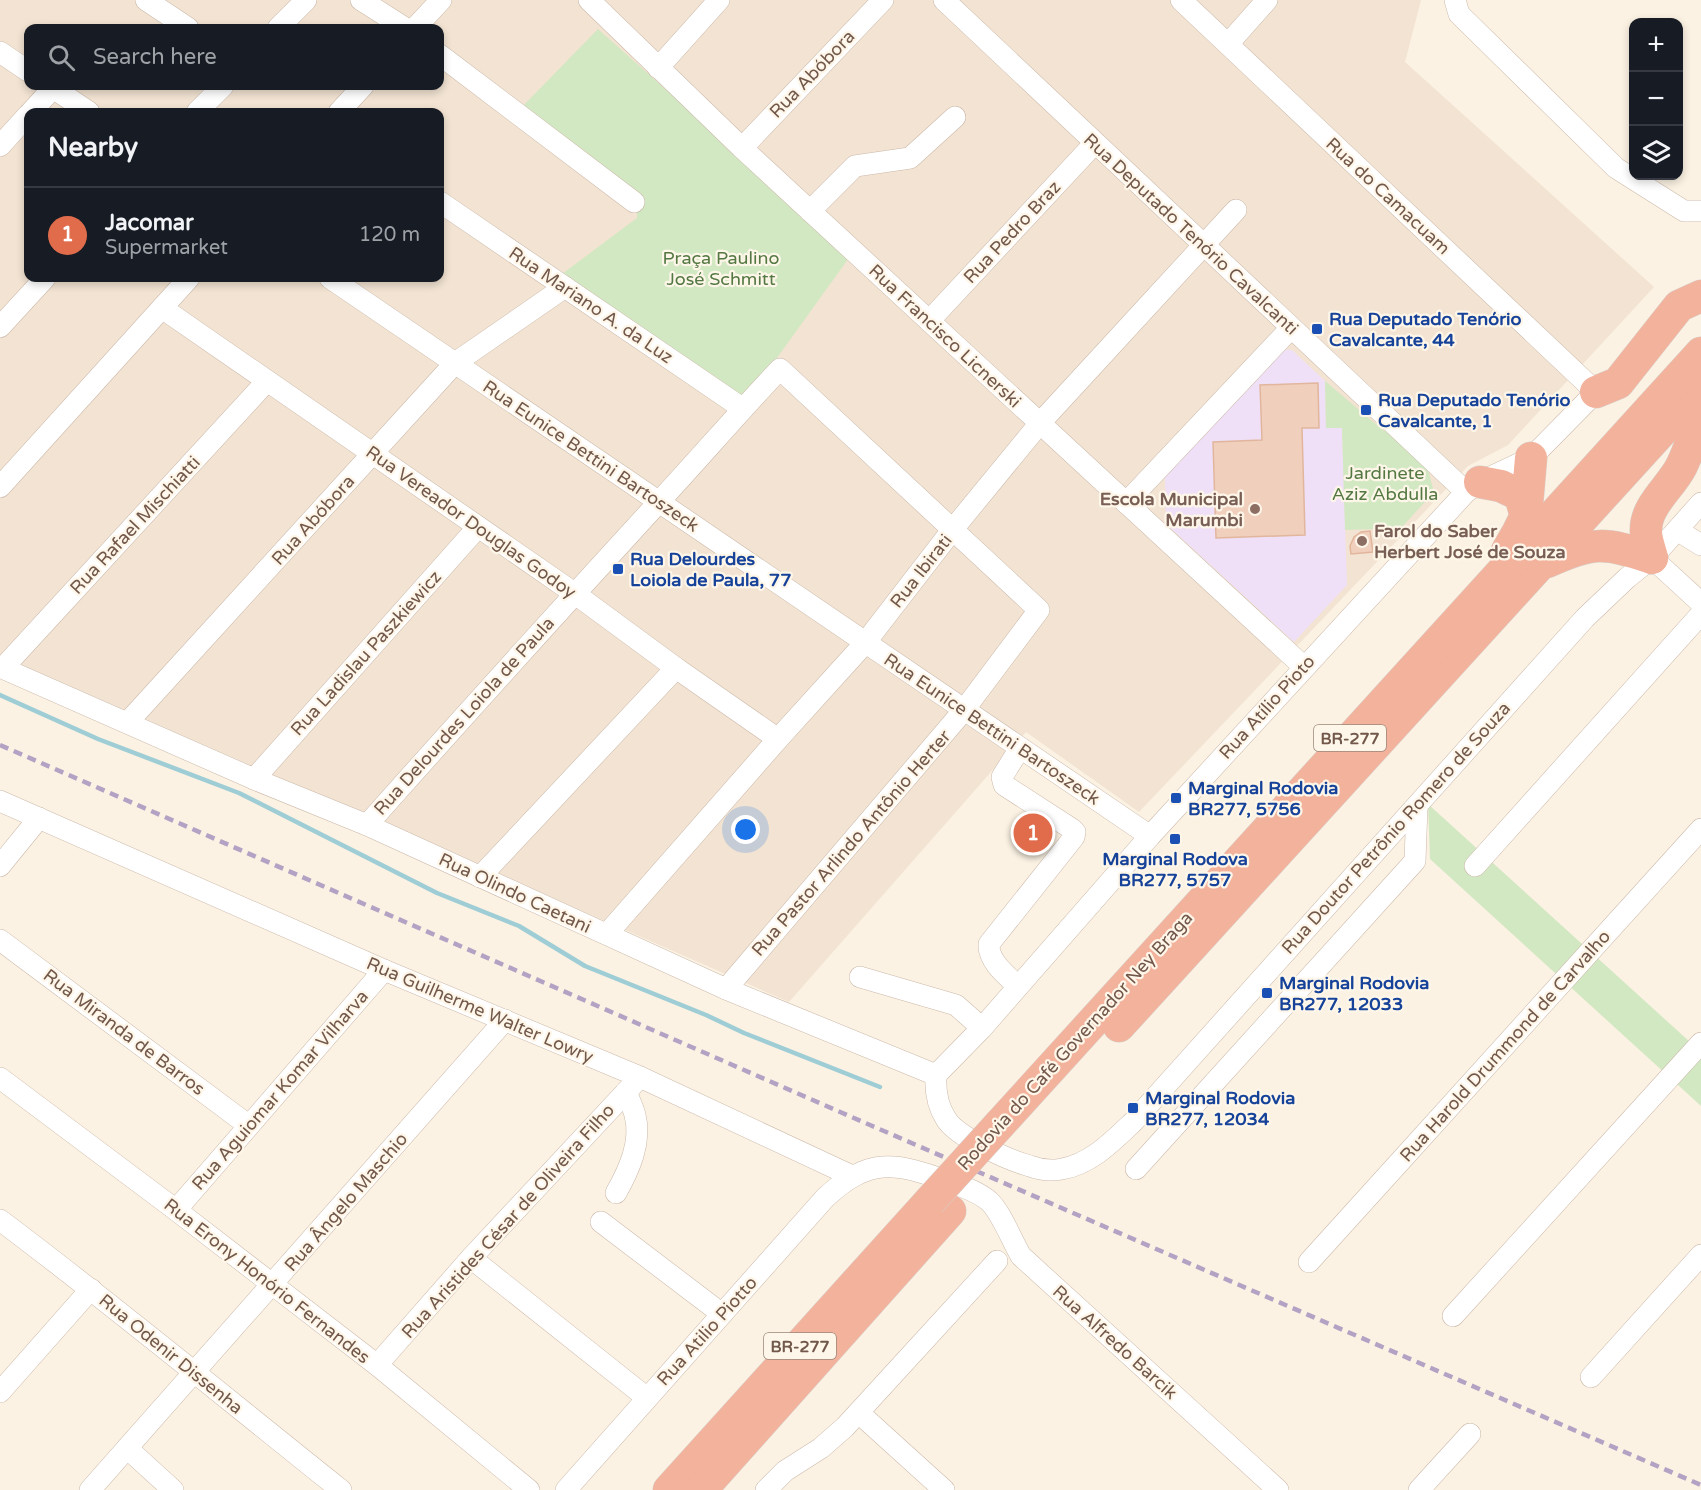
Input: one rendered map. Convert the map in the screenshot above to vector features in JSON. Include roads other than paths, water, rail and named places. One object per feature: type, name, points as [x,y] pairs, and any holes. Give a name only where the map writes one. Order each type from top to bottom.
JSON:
[{"type":"highway","points":[[1596,392],[1618,383],[1679,306],[1701,296]]},
{"type":"highway","name":"Rodovia do Café Governador Ney Braga","points":[[701,1490],[948,1200],[1475,600],[1701,353]]},
{"type":"highway","name":"Rodovia do Café Governador Ney Braga","points":[[1004,1136],[1538,566],[1701,388]]},
{"type":"highway","points":[[1652,558],[1646,533],[1648,519],[1654,504],[1681,467],[1694,434],[1701,405]]},
{"type":"highway","points":[[1475,600],[1526,516],[1531,458]]},
{"type":"highway","points":[[1473,487],[1502,486],[1520,495],[1526,516]]},
{"type":"highway","points":[[1538,566],[1586,546],[1618,547],[1652,558]]},
{"type":"highway","name":"Rodovia do Café Governador Ney Braga","points":[[669,1490],[948,1200]]},
{"type":"street","points":[[146,0],[182,24]]},
{"type":"street","points":[[282,24],[306,0]]},
{"type":"street","points":[[361,0],[399,24]]},
{"type":"street","points":[[419,24],[441,0]]},
{"type":"street","name":"Rua Francisco Licnerski","points":[[589,0],[742,148],[1304,667]]},
{"type":"street","points":[[658,68],[719,0]]},
{"type":"street","name":"Rua Abóbora","points":[[742,148],[883,0]]},
{"type":"street","name":"Rua Deputado Tenório Cavalcanti","points":[[944,0],[1291,328],[1473,487]]},
{"type":"street","name":"Rua do Camacuam","points":[[1181,0],[1596,392]]},
{"type":"street","points":[[1228,44],[1267,0]]},
{"type":"street","points":[[1455,0],[1459,14],[1616,168],[1684,211],[1701,211]]},
{"type":"street","points":[[0,52],[24,68]]},
{"type":"street","points":[[444,58],[634,202]]},
{"type":"street","points":[[35,108],[49,90]]},
{"type":"street","points":[[56,90],[83,108]]},
{"type":"street","points":[[201,108],[219,90]]},
{"type":"street","points":[[343,108],[359,90]]},
{"type":"street","points":[[810,211],[855,166],[910,158],[955,117]]},
{"type":"street","points":[[0,146],[24,120]]},
{"type":"street","name":"Rua Pedro Braz","points":[[929,321],[1095,143]]},
{"type":"street","name":"Rua Mariano A. da Luz","points":[[444,205],[742,408]]},
{"type":"street","name":"Rua Ibirati","points":[[607,934],[778,739],[866,643],[953,529],[1040,423],[1236,210]]},
{"type":"street","points":[[0,327],[41,282]]},
{"type":"street","points":[[0,487],[185,282]]},
{"type":"street","name":"Rua Eunice Bettini Bartoszeck","points":[[336,282],[1150,836]]},
{"type":"street","name":"Rua Abóbora","points":[[128,722],[455,363],[565,287]]},
{"type":"street","name":"Rua Vereador Douglas Godoy","points":[[162,308],[574,593],[778,739]]},
{"type":"street","points":[[1126,503],[1291,328]]},
{"type":"street","name":"Rua Delourdes Loiola de Paula","points":[[367,825],[574,593],[780,369],[953,529]]},
{"type":"street","name":"Rua Rafael Mischiatti","points":[[1,668],[267,381]]},
{"type":"street","name":"Rua Atílio Pioto","points":[[936,1075],[982,1028],[1150,836],[1304,667],[1473,487],[1531,458],[1596,392]]},
{"type":"street","name":"Rua Doutor Petrônio Romero de Souza","points":[[1004,1136],[1031,1167],[1045,1170],[1060,1170],[1079,1164],[1107,1146],[1134,1121],[1585,618],[1652,558],[1701,503]]},
{"type":"street","name":"Rua Ladislau Paszkiewicz","points":[[254,779],[478,526]]},
{"type":"street","name":"Rua Pastor Arlindo Antônio Herter","points":[[726,988],[964,710],[1039,610],[953,529]]},
{"type":"street","points":[[1677,531],[1701,545]]},
{"type":"street","points":[[1652,558],[1701,603]]},
{"type":"street","points":[[1475,866],[1701,615]]},
{"type":"street","name":"Rua Olindo Caetani","points":[[1,668],[254,779],[367,825],[726,988],[936,1075]]},
{"type":"street","points":[[480,877],[676,668]]},
{"type":"street","points":[[1018,986],[1002,972],[989,952],[989,944],[1074,837],[1075,832],[1004,785],[1002,777],[1020,748]]},
{"type":"street","name":"Rua Guilherme Walter Lowry","points":[[0,801],[384,970],[505,1020],[633,1085],[852,1176]]},
{"type":"street","points":[[1136,1169],[1415,861],[1417,806]]},
{"type":"street","points":[[0,866],[39,818]]},
{"type":"street","name":"Rua Harold Drummond de Carvalho","points":[[1309,1262],[1701,829]]},
{"type":"street","name":"Rua Miranda de Barros","points":[[0,939],[248,1125]]},
{"type":"street","name":"Rua Aguiomar Komar Vilharva","points":[[176,1210],[384,970]]},
{"type":"street","points":[[860,978],[956,1005],[982,1028]]},
{"type":"street","name":"Rua Ângelo Maschio","points":[[90,1490],[505,1020]]},
{"type":"street","points":[[1453,1316],[1701,1042]]},
{"type":"street","points":[[936,1075],[936,1098],[947,1121],[956,1131],[1004,1136]]},
{"type":"street","name":"Rua Erony Honório Fernandes","points":[[0,1078],[176,1210],[376,1365],[529,1490]]},
{"type":"street","points":[[616,1193],[630,1166],[637,1136],[633,1085]]},
{"type":"street","name":"Rua Aristides César de Oliveira Filho","points":[[376,1365],[471,1258],[633,1085]]},
{"type":"street","points":[[852,1176],[871,1169],[889,1166],[906,1167],[948,1200]]},
{"type":"street","name":"Rua Atilio Piotto","points":[[566,1490],[825,1198],[852,1176]]},
{"type":"street","name":"Rua Alfredo Barcik","points":[[948,1200],[976,1192],[989,1201],[997,1210],[1021,1256],[1278,1490]]},
{"type":"street","name":"Rua Odenir Dissenha","points":[[0,1221],[91,1289],[341,1490]]},
{"type":"street","points":[[601,1222],[722,1314]]},
{"type":"street","points":[[1591,1377],[1701,1255]]},
{"type":"street","points":[[471,1258],[648,1398]]},
{"type":"street","points":[[766,1490],[791,1466],[831,1440],[859,1413],[997,1261]]},
{"type":"street","points":[[0,1392],[91,1289]]},
{"type":"street","points":[[859,1413],[944,1490]]},
{"type":"street","points":[[1419,1490],[1470,1434]]},
{"type":"street","points":[[127,1448],[173,1490]]},
{"type":"waterway","points":[[0,695],[98,739],[239,793],[437,893],[519,926],[585,966],[880,1087]]},
{"type":"railway","points":[[0,745],[1701,1485]]},
{"type":"place","name":"Rua Deputado Tenório Cavalcante, 44","points":[[1317,329]]},
{"type":"place","name":"Rua Deputado Tenório Cavalcante, 1","points":[[1366,410]]},
{"type":"place","name":"Escola Municipal Marumbi","points":[[1255,509]]},
{"type":"place","name":"Farol do Saber Herbert José de Souza","points":[[1362,541]]},
{"type":"place","name":"Rua Delourdes Loiola de Paula, 77","points":[[618,569]]},
{"type":"place","name":"Marginal Rodovia BR277, 5756","points":[[1176,798]]},
{"type":"place","name":"Jacomar","points":[[1033,833]]},
{"type":"place","name":"Marginal Rodova BR277, 5757","points":[[1175,839]]},
{"type":"place","name":"Marginal Rodovia BR277, 12033","points":[[1267,993]]},
{"type":"place","name":"Marginal Rodovia BR277, 12034","points":[[1133,1108]]},
{"type":"park label","name":"Praça Paulino José Schmitt","points":[[721,268]]},
{"type":"park label","name":"Jardinete Aziz Abdulla","points":[[1385,483]]}]
